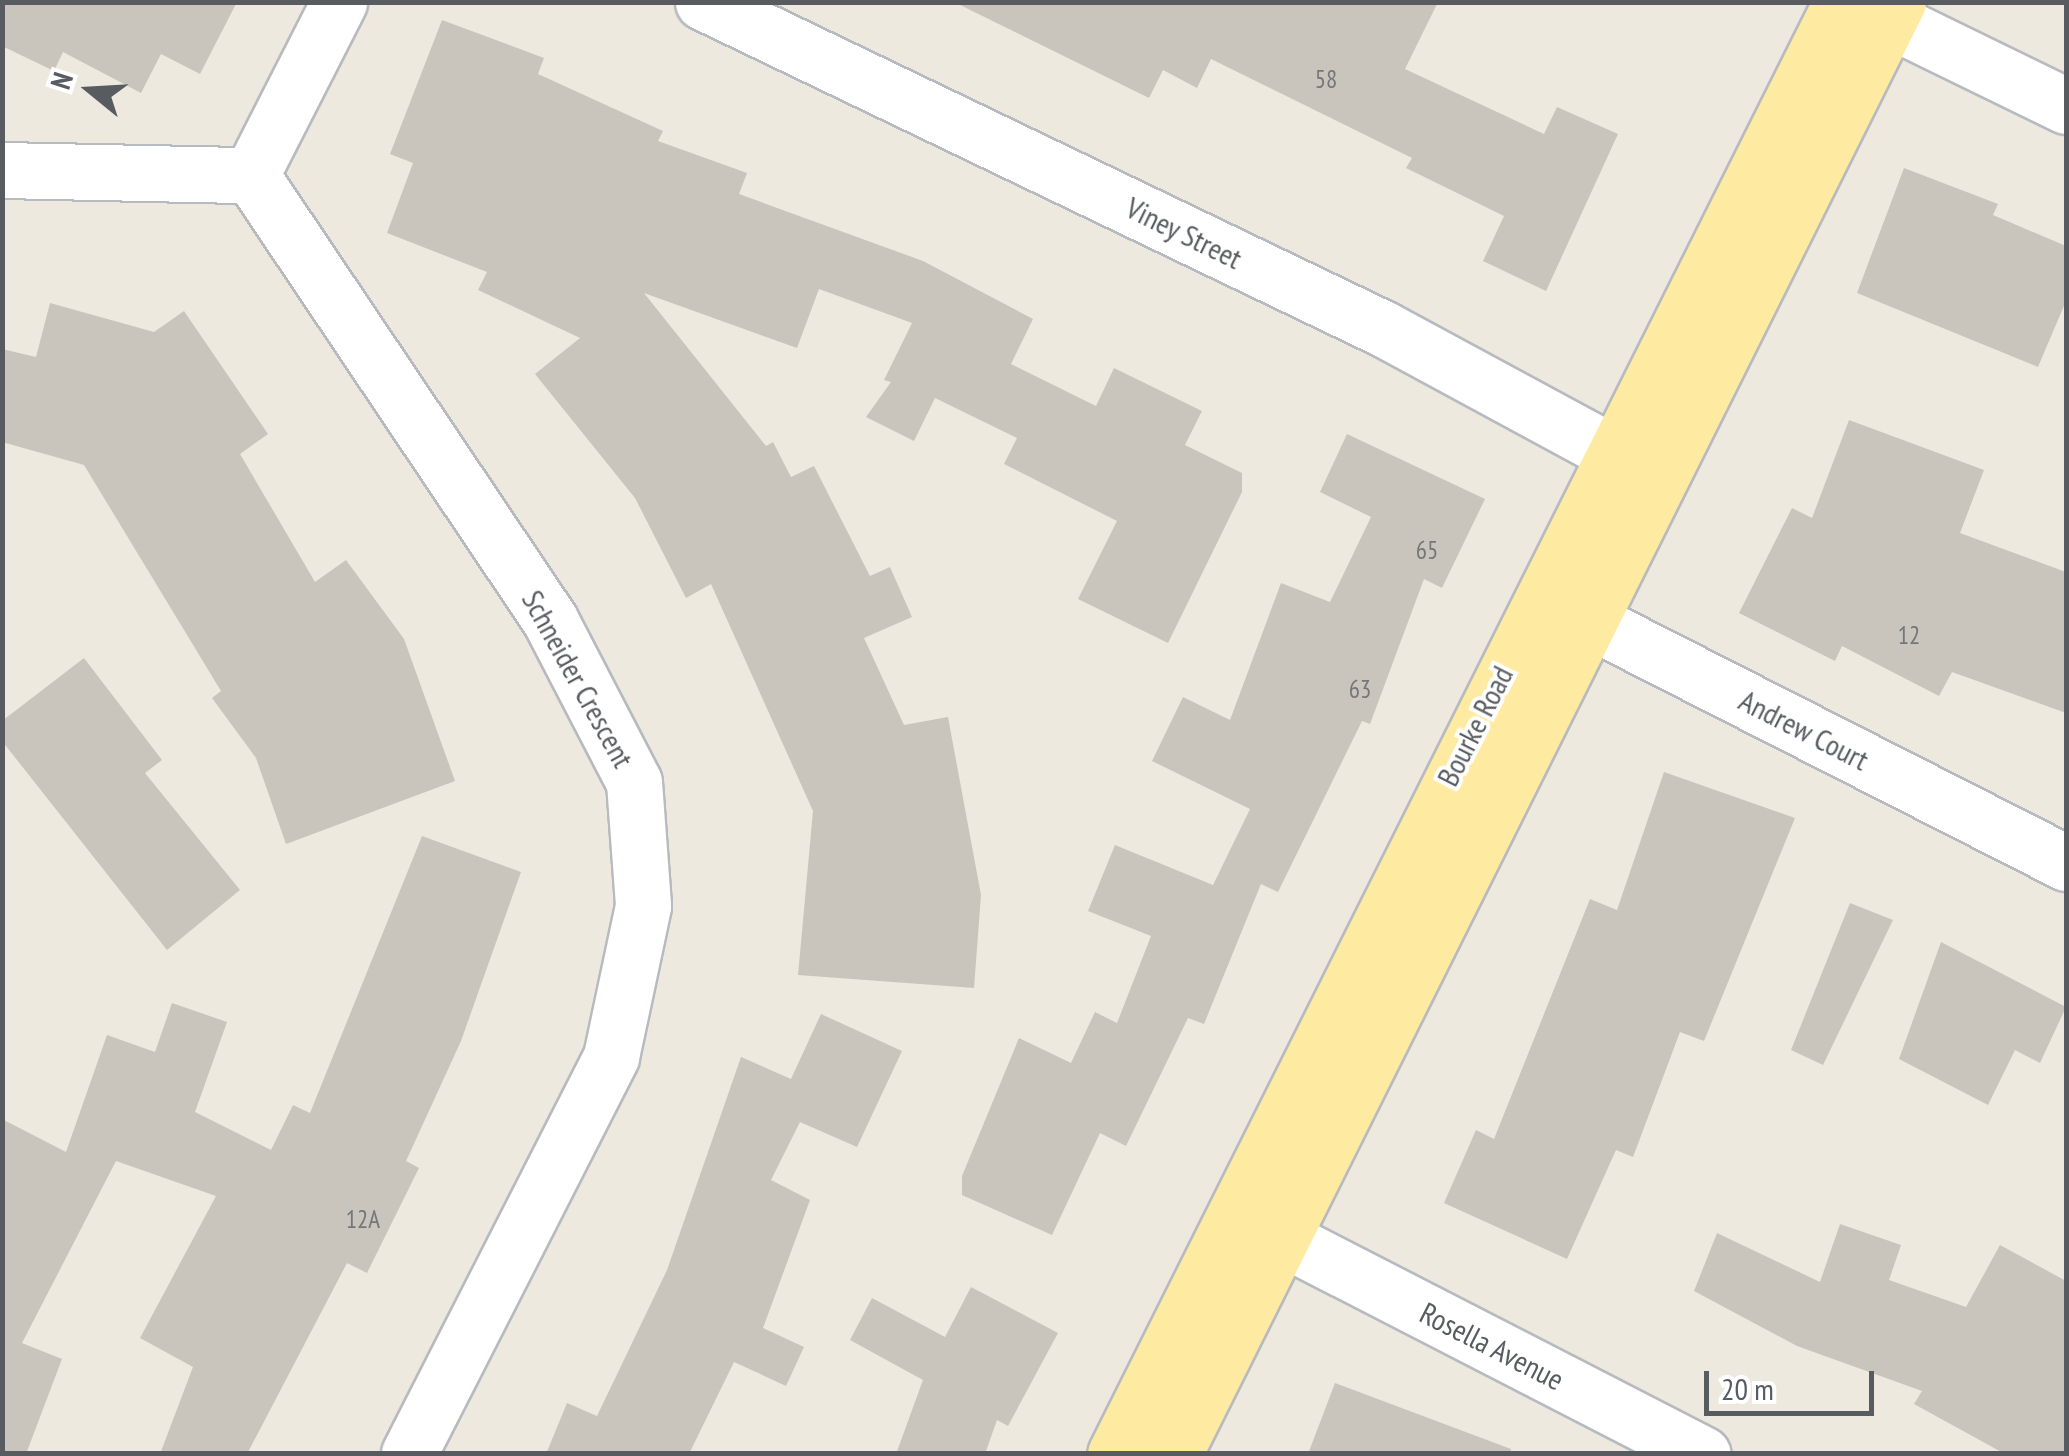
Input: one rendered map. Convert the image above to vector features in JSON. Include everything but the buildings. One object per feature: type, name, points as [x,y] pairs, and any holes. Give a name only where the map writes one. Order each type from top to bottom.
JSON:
[{"type":"main road","name":"Bourke Road","points":[[1116,1454],[1234,1216],[1564,608],[1870,6]]},
{"type":"main road","name":"Bourke Road","points":[[1174,1454],[1282,1238],[1564,608]]},
{"type":"main road","points":[[1234,1216],[1282,1238]]},
{"type":"street","points":[[2,170],[251,176],[340,2]]},
{"type":"street","name":"Viney Street","points":[[703,2],[1384,329],[1636,466]]},
{"type":"street","points":[[1870,6],[2066,106]]},
{"type":"street","name":"Schneider Crescent","points":[[251,176],[550,620],[634,782],[643,906],[611,1058],[409,1454]]},
{"type":"street","name":"Andrew Court","points":[[1564,608],[2066,862]]},
{"type":"street","name":"Rosella Avenue","points":[[1282,1238],[1703,1454]]}]
